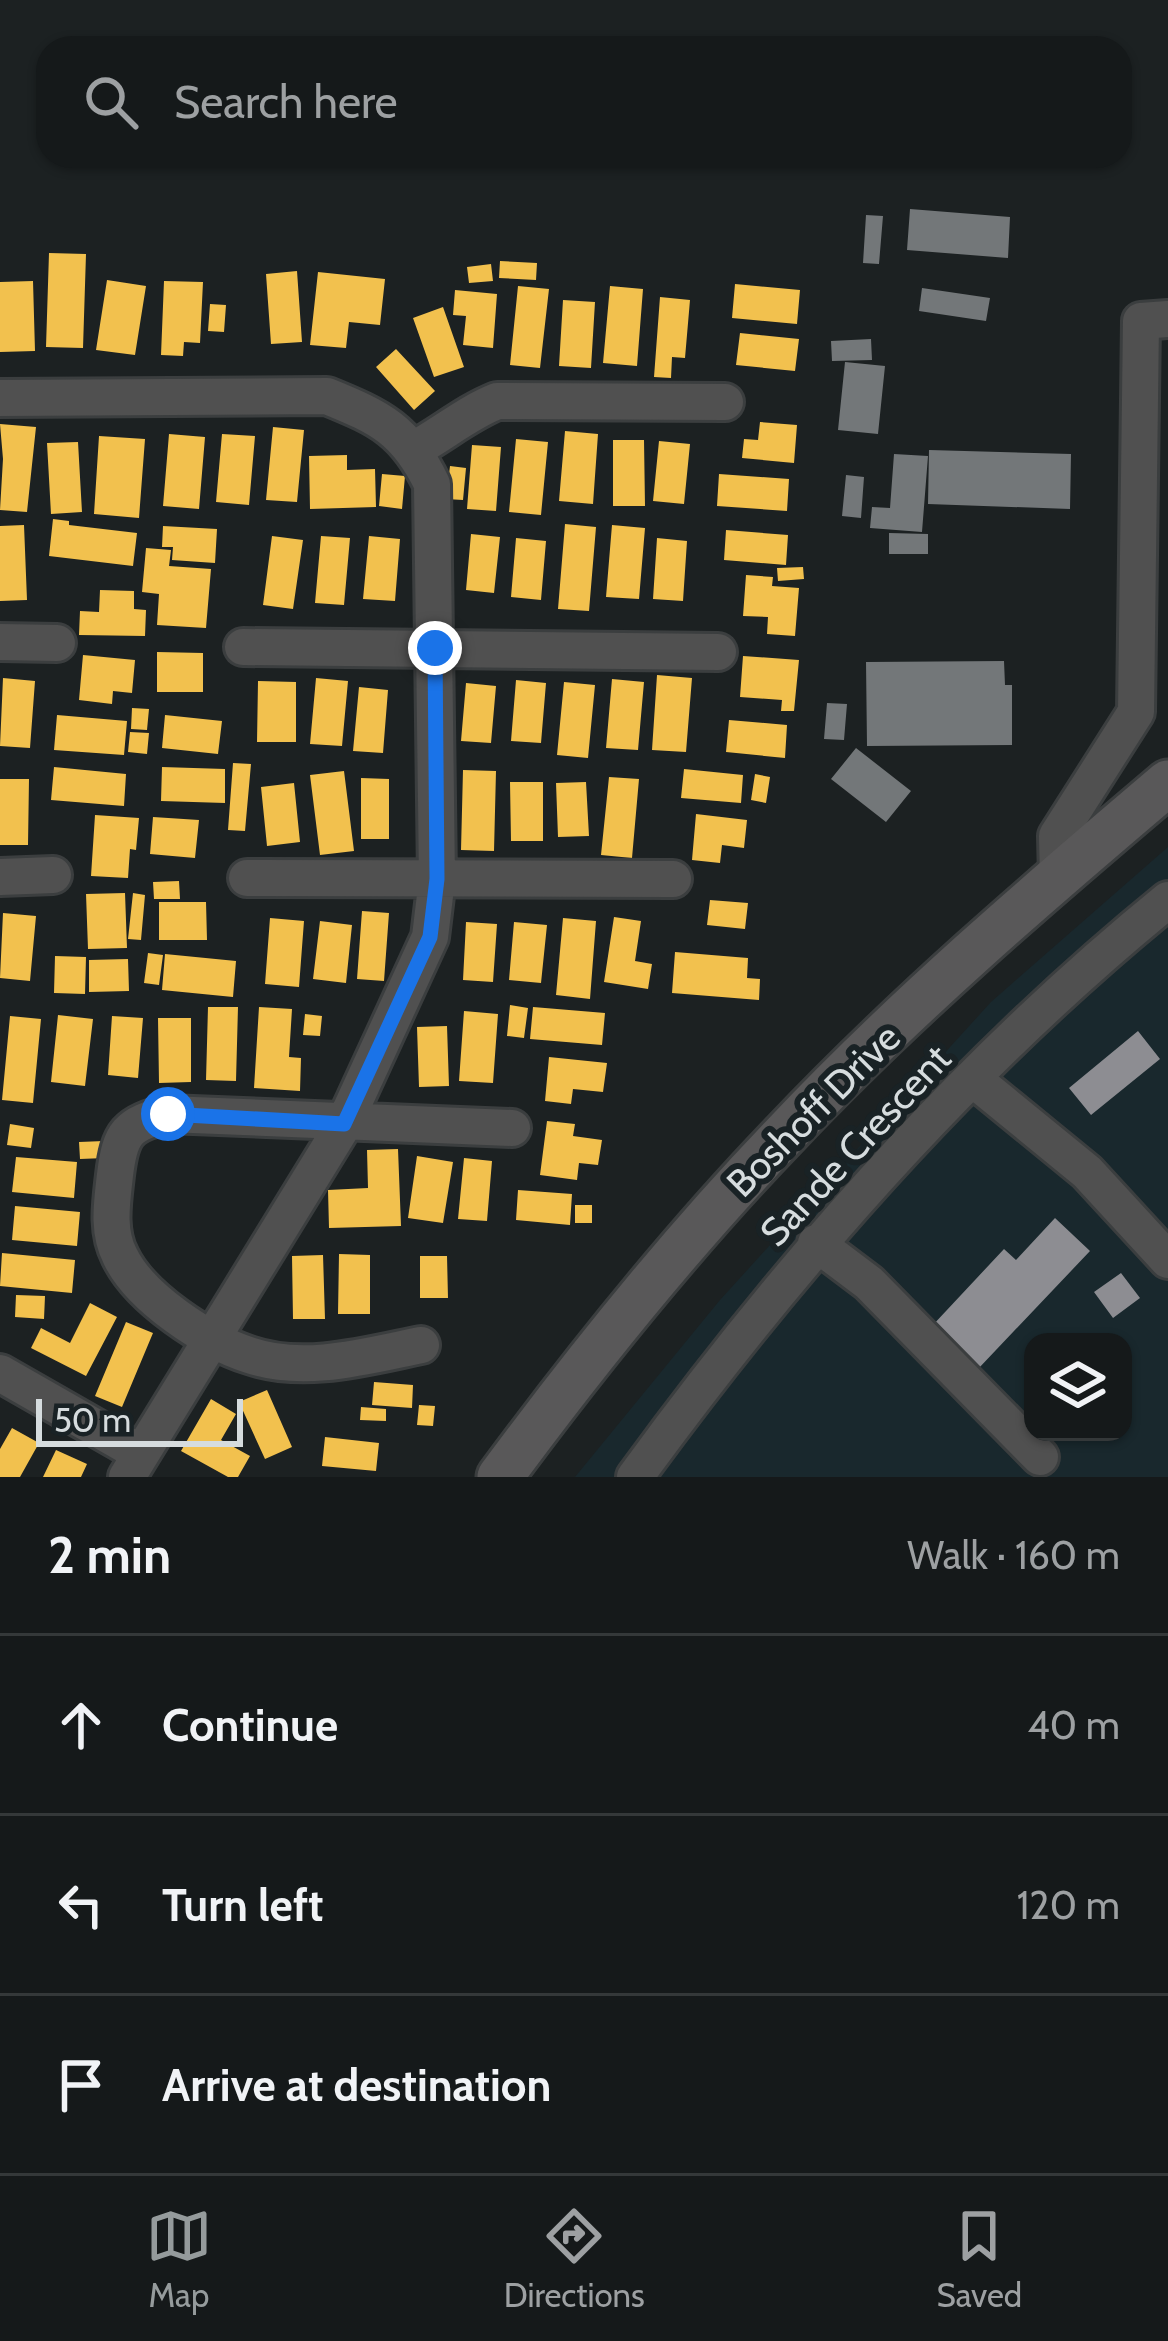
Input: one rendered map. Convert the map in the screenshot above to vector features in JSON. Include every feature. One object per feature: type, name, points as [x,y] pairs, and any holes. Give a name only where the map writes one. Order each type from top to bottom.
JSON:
[{"type":"main road","name":"Boshoff Drive","points":[[500,1477],[697,1230],[787,1131],[1058,877],[1168,783]]},
{"type":"street","points":[[1058,877],[1057,836],[1136,712],[1141,321],[1168,319]]},
{"type":"street","points":[[0,398],[327,396],[374,415],[416,449],[432,484],[437,879],[430,937],[344,1124],[134,1465],[0,1373]]},
{"type":"street","points":[[416,449],[466,413],[497,401],[725,402]]},
{"type":"street","points":[[0,642],[57,644]]},
{"type":"street","points":[[243,647],[718,652]]},
{"type":"street","points":[[0,877],[53,875]]},
{"type":"street","points":[[247,878],[673,879]]},
{"type":"street","name":"Sande Crescent","points":[[635,1477],[816,1244],[972,1078],[1161,920]]},
{"type":"street","points":[[972,1078],[1087,1172],[1168,1260]]},
{"type":"street","points":[[422,1345],[328,1363],[253,1357],[209,1339],[142,1288],[119,1255],[110,1216],[118,1144],[136,1122],[168,1114],[512,1128]]},
{"type":"street","points":[[816,1244],[869,1282],[1040,1456]]},
{"type":"shaded area","points":[[1168,847],[1168,1477],[575,1477],[720,1300],[991,1002]]},
{"type":"building: Homes","points":[[49,253],[86,254],[83,348],[46,347]]},
{"type":"building: Homes","points":[[500,261],[537,263],[536,280],[499,278]]},
{"type":"building: Homes","points":[[491,264],[493,281],[469,283],[467,267]]},
{"type":"building: Homes","points":[[297,271],[302,342],[271,344],[266,274]]},
{"type":"building: Homes","points":[[318,272],[385,279],[380,325],[349,322],[346,348],[310,345]]},
{"type":"building: Homes","points":[[107,280],[146,286],[135,355],[96,350]]},
{"type":"building: Homes","points":[[33,281],[35,351],[0,352],[0,282]]},
{"type":"building: Homes","points":[[164,281],[203,282],[200,343],[184,342],[183,356],[161,355]]},
{"type":"building: Homes","points":[[735,284],[800,290],[797,324],[732,318]]},
{"type":"building: Homes","points":[[518,286],[549,289],[540,368],[510,365]]},
{"type":"building: Homes","points":[[610,286],[643,289],[637,366],[603,363]]},
{"type":"building: Homes","points":[[455,290],[497,294],[493,348],[463,345],[466,316],[453,315]]},
{"type":"building: Homes","points":[[660,297],[690,300],[685,358],[672,357],[671,378],[654,377]]},
{"type":"building: Homes","points":[[563,300],[595,302],[591,368],[559,366]]},
{"type":"building: Homes","points":[[210,304],[226,305],[224,332],[208,331]]},
{"type":"building: Homes","points":[[443,307],[464,367],[434,377],[413,318]]},
{"type":"building: Homes","points":[[740,333],[799,339],[795,371],[736,365]]},
{"type":"building: Homes","points":[[396,349],[435,391],[414,410],[376,367]]},
{"type":"building: Homes","points":[[760,422],[797,425],[794,463],[742,458],[744,439],[758,440]]},
{"type":"building: Homes","points":[[0,424],[36,427],[27,512],[0,510]]},
{"type":"building: Homes","points":[[273,427],[304,430],[297,502],[266,500]]},
{"type":"building: Homes","points":[[565,431],[598,434],[593,504],[559,501]]},
{"type":"building: Homes","points":[[169,434],[205,437],[199,509],[163,506]]},
{"type":"building: Homes","points":[[222,434],[255,436],[249,505],[216,502]]},
{"type":"building: Homes","points":[[99,436],[145,439],[139,518],[94,514]]},
{"type":"building: Homes","points":[[516,439],[548,442],[541,515],[509,512]]},
{"type":"building: Homes","points":[[613,440],[644,440],[645,506],[613,506]]},
{"type":"building: Homes","points":[[659,441],[690,444],[684,504],[653,501]]},
{"type":"building: Homes","points":[[78,442],[82,512],[51,514],[47,443]]},
{"type":"building: Homes","points":[[472,445],[501,447],[496,511],[467,509]]},
{"type":"building: Homes","points":[[347,455],[347,470],[375,469],[376,507],[310,509],[309,456]]},
{"type":"building: Homes","points":[[450,466],[466,468],[463,500],[446,499]]},
{"type":"building: Homes","points":[[382,474],[405,476],[402,509],[379,506]]},
{"type":"building: Homes","points":[[719,474],[789,479],[787,511],[717,506]]},
{"type":"building: Homes","points":[[53,519],[137,533],[133,566],[49,556]]},
{"type":"building: Homes","points":[[565,524],[596,527],[589,611],[558,609]]},
{"type":"building: Homes","points":[[24,525],[27,600],[0,601],[0,526]]},
{"type":"building: Homes","points":[[612,525],[645,528],[639,599],[606,597]]},
{"type":"building: Homes","points":[[163,526],[217,529],[215,563],[172,560],[173,547],[162,547]]},
{"type":"building: Homes","points":[[726,530],[788,535],[786,565],[724,560]]},
{"type":"building: Homes","points":[[471,534],[500,537],[494,593],[466,590]]},
{"type":"building: Homes","points":[[272,536],[303,540],[293,609],[263,605]]},
{"type":"building: Homes","points":[[321,536],[350,538],[344,605],[315,603]]},
{"type":"building: Homes","points":[[369,536],[400,539],[395,601],[363,599]]},
{"type":"building: Homes","points":[[516,538],[546,541],[541,600],[511,597]]},
{"type":"building: Homes","points":[[657,538],[687,541],[683,601],[653,599]]},
{"type":"building: Homes","points":[[146,548],[171,550],[169,566],[211,569],[206,628],[157,625],[159,594],[142,592]]},
{"type":"building: Homes","points":[[803,567],[804,579],[778,581],[777,568]]},
{"type":"building: Homes","points":[[746,575],[773,577],[772,586],[799,588],[795,636],[767,634],[768,617],[743,616]]},
{"type":"building: Homes","points":[[100,590],[134,591],[134,609],[146,610],[145,636],[79,635],[80,611],[99,612]]},
{"type":"building: Homes","points":[[157,652],[203,653],[203,692],[157,692]]},
{"type":"building: Homes","points":[[83,655],[135,660],[132,693],[113,691],[112,704],[79,700]]},
{"type":"building: Homes","points":[[743,656],[799,660],[794,711],[781,711],[782,700],[740,697]]},
{"type":"building: Homes","points":[[657,675],[692,678],[686,752],[652,750]]},
{"type":"building: Homes","points":[[3,678],[35,681],[30,748],[0,746]]},
{"type":"building: Homes","points":[[316,678],[348,681],[342,746],[310,744]]},
{"type":"building: Homes","points":[[612,679],[644,682],[638,750],[606,748]]},
{"type":"building: Homes","points":[[516,680],[546,683],[541,743],[511,741]]},
{"type":"building: Homes","points":[[258,681],[296,682],[296,742],[257,742]]},
{"type":"building: Homes","points":[[564,682],[595,685],[588,758],[557,755]]},
{"type":"building: Homes","points":[[466,683],[496,686],[491,743],[461,741]]},
{"type":"building: Homes","points":[[359,687],[388,690],[383,753],[353,751]]},
{"type":"building: Homes","points":[[132,708],[149,709],[147,730],[131,729]]},
{"type":"building: Homes","points":[[57,715],[127,721],[124,755],[54,750]]},
{"type":"building: Homes","points":[[165,715],[222,721],[218,754],[162,748]]},
{"type":"building: Homes","points":[[729,720],[787,725],[785,758],[726,752]]},
{"type":"building: Homes","points":[[130,732],[149,733],[147,754],[128,752]]},
{"type":"building: Homes","points":[[233,763],[251,764],[245,831],[228,830]]},
{"type":"building: Homes","points":[[54,767],[126,774],[124,806],[51,800]]},
{"type":"building: Homes","points":[[162,767],[225,769],[225,803],[161,801]]},
{"type":"building: Homes","points":[[684,769],[743,775],[741,803],[681,798]]},
{"type":"building: Homes","points":[[463,770],[496,771],[494,851],[461,850]]},
{"type":"building: Homes","points":[[344,771],[354,851],[320,855],[310,775]]},
{"type":"building: Homes","points":[[755,774],[770,777],[766,803],[751,800]]},
{"type":"building: Homes","points":[[609,777],[639,779],[632,858],[601,855]]},
{"type":"building: Homes","points":[[361,778],[389,779],[389,839],[361,839]]},
{"type":"building: Homes","points":[[0,779],[29,779],[28,845],[0,845]]},
{"type":"building: Homes","points":[[510,782],[543,782],[543,841],[511,841]]},
{"type":"building: Homes","points":[[586,782],[589,836],[558,837],[556,783]]},
{"type":"building: Homes","points":[[294,783],[300,842],[267,846],[261,787]]},
{"type":"building: Homes","points":[[696,814],[747,820],[744,848],[722,845],[720,863],[692,860]]},
{"type":"building: Homes","points":[[95,815],[139,818],[128,878],[91,876]]},
{"type":"building: Homes","points":[[153,817],[199,820],[195,858],[150,854]]},
{"type":"building: Homes","points":[[179,881],[180,899],[154,899],[153,882]]},
{"type":"building: Homes","points":[[125,893],[127,948],[88,949],[86,894]]},
{"type":"building: Homes","points":[[133,893],[145,895],[141,940],[128,939]]},
{"type":"building: Homes","points":[[710,900],[748,903],[745,929],[707,925]]},
{"type":"building: Homes","points":[[159,902],[206,902],[207,940],[159,940]]},
{"type":"building: Homes","points":[[362,911],[389,913],[384,981],[357,979]]},
{"type":"building: Homes","points":[[3,913],[36,916],[30,981],[0,978]]},
{"type":"building: Homes","points":[[614,917],[641,921],[635,961],[652,964],[648,989],[604,982]]},
{"type":"building: Homes","points":[[270,918],[304,921],[299,987],[265,984]]},
{"type":"building: Homes","points":[[563,918],[596,921],[590,999],[556,995]]},
{"type":"building: Homes","points":[[320,921],[352,925],[346,983],[313,979]]},
{"type":"building: Homes","points":[[466,922],[497,924],[493,982],[463,980]]},
{"type":"building: Homes","points":[[514,922],[547,925],[541,983],[509,980]]},
{"type":"building: Homes","points":[[675,952],[748,958],[747,978],[760,979],[759,1000],[672,993]]},
{"type":"building: Homes","points":[[148,953],[163,955],[159,985],[144,983]]},
{"type":"building: Homes","points":[[165,954],[236,961],[233,997],[162,990]]},
{"type":"building: Homes","points":[[55,956],[86,957],[85,994],[54,993]]},
{"type":"building: Homes","points":[[128,959],[129,991],[89,992],[89,960]]},
{"type":"building: Homes","points":[[510,1005],[528,1008],[524,1038],[507,1036]]},
{"type":"building: Homes","points":[[208,1007],[238,1007],[236,1081],[206,1080]]},
{"type":"building: Homes","points":[[259,1007],[292,1009],[289,1057],[301,1058],[300,1091],[254,1088]]},
{"type":"building: Homes","points":[[533,1007],[605,1013],[602,1045],[530,1039]]},
{"type":"building: Homes","points":[[464,1011],[498,1014],[493,1083],[459,1081]]},
{"type":"building: Homes","points":[[305,1014],[322,1016],[320,1036],[303,1035]]},
{"type":"building: Homes","points":[[58,1015],[93,1019],[85,1086],[51,1082]]},
{"type":"building: Homes","points":[[10,1016],[41,1019],[33,1103],[2,1100]]},
{"type":"building: Homes","points":[[112,1016],[143,1018],[138,1078],[108,1075]]},
{"type":"building: Homes","points":[[158,1018],[191,1018],[191,1082],[159,1083]]},
{"type":"building: Homes","points":[[447,1026],[449,1086],[419,1087],[417,1027]]},
{"type":"building: Homes","points":[[549,1057],[607,1063],[603,1092],[573,1089],[571,1104],[545,1101]]},
{"type":"building: Homes","points":[[547,1121],[575,1124],[573,1136],[602,1140],[598,1165],[579,1163],[577,1180],[540,1175]]},
{"type":"building: Homes","points":[[10,1124],[34,1128],[31,1148],[7,1145]]},
{"type":"building: Homes","points":[[104,1141],[105,1158],[80,1159],[79,1142]]},
{"type":"building: Homes","points":[[398,1149],[401,1226],[329,1228],[328,1190],[368,1188],[367,1150]]},
{"type":"building: Homes","points":[[417,1156],[453,1162],[443,1223],[408,1218]]},
{"type":"building: Homes","points":[[16,1157],[77,1162],[74,1198],[12,1192]]},
{"type":"building: Homes","points":[[464,1158],[492,1161],[487,1221],[458,1219]]},
{"type":"building: Homes","points":[[518,1190],[572,1194],[570,1225],[516,1220]]},
{"type":"building: Homes","points":[[575,1205],[592,1205],[592,1223],[575,1223]]},
{"type":"building: Homes","points":[[15,1206],[80,1212],[77,1246],[12,1240]]},
{"type":"building: Homes","points":[[2,1253],[75,1260],[72,1293],[0,1286]]},
{"type":"building: Homes","points":[[339,1254],[370,1255],[370,1314],[338,1314]]},
{"type":"building: Homes","points":[[323,1255],[325,1319],[293,1319],[292,1256]]},
{"type":"building: Homes","points":[[420,1256],[447,1256],[448,1298],[420,1298]]},
{"type":"building: Homes","points":[[16,1295],[45,1296],[44,1319],[15,1317]]},
{"type":"building: Homes","points":[[90,1303],[117,1317],[86,1376],[31,1348],[41,1328],[70,1343]]},
{"type":"building: Homes","points":[[126,1322],[153,1333],[122,1407],[95,1396]]},
{"type":"building: Homes","points":[[374,1382],[413,1385],[412,1408],[372,1405]]},
{"type":"building: Homes","points":[[267,1390],[292,1447],[265,1459],[239,1402]]},
{"type":"building: Homes","points":[[211,1399],[236,1414],[221,1440],[250,1456],[238,1477],[228,1477],[181,1451]]},
{"type":"building: Homes","points":[[419,1405],[435,1406],[433,1426],[417,1425]]},
{"type":"building: Homes","points":[[361,1407],[386,1409],[386,1421],[360,1420]]},
{"type":"building: Homes","points":[[12,1428],[39,1443],[20,1477],[0,1477],[0,1449]]},
{"type":"building: Homes","points":[[325,1437],[379,1443],[376,1471],[322,1466]]},
{"type":"building: Homes","points":[[56,1450],[87,1464],[81,1477],[43,1477]]},
{"type":"building: Industry","points":[[1138,1031],[1160,1059],[1091,1115],[1069,1088]]},
{"type":"building: Industry","points":[[1055,1218],[1090,1251],[978,1369],[932,1326],[1004,1249],[1016,1260]]},
{"type":"building: Industry","points":[[1121,1273],[1140,1298],[1113,1318],[1094,1292]]},
{"type":"building: Other","points":[[910,209],[1010,217],[1008,258],[907,250]]},
{"type":"building: Other","points":[[866,215],[883,216],[879,264],[863,263]]},
{"type":"building: Other","points":[[922,288],[990,298],[986,321],[919,311]]},
{"type":"building: Other","points":[[871,339],[872,360],[832,361],[831,341]]},
{"type":"building: Other","points":[[845,362],[885,366],[878,434],[838,430]]},
{"type":"building: Other","points":[[929,450],[1071,454],[1070,509],[928,504]]},
{"type":"building: Other","points":[[894,454],[928,456],[922,532],[870,528],[872,507],[890,508]]},
{"type":"building: Other","points":[[846,475],[864,477],[861,518],[842,516]]},
{"type":"building: Other","points":[[889,533],[928,534],[928,554],[889,554]]},
{"type":"building: Other","points":[[1004,661],[1005,685],[1012,685],[1012,745],[867,746],[866,662]]},
{"type":"building: Other","points":[[827,703],[847,704],[844,740],[824,739]]},
{"type":"building: Other","points":[[856,748],[911,791],[886,822],[831,779]]},
{"type":"route","points":[[168,1114],[344,1124],[430,937],[437,879],[435,648]]}]
